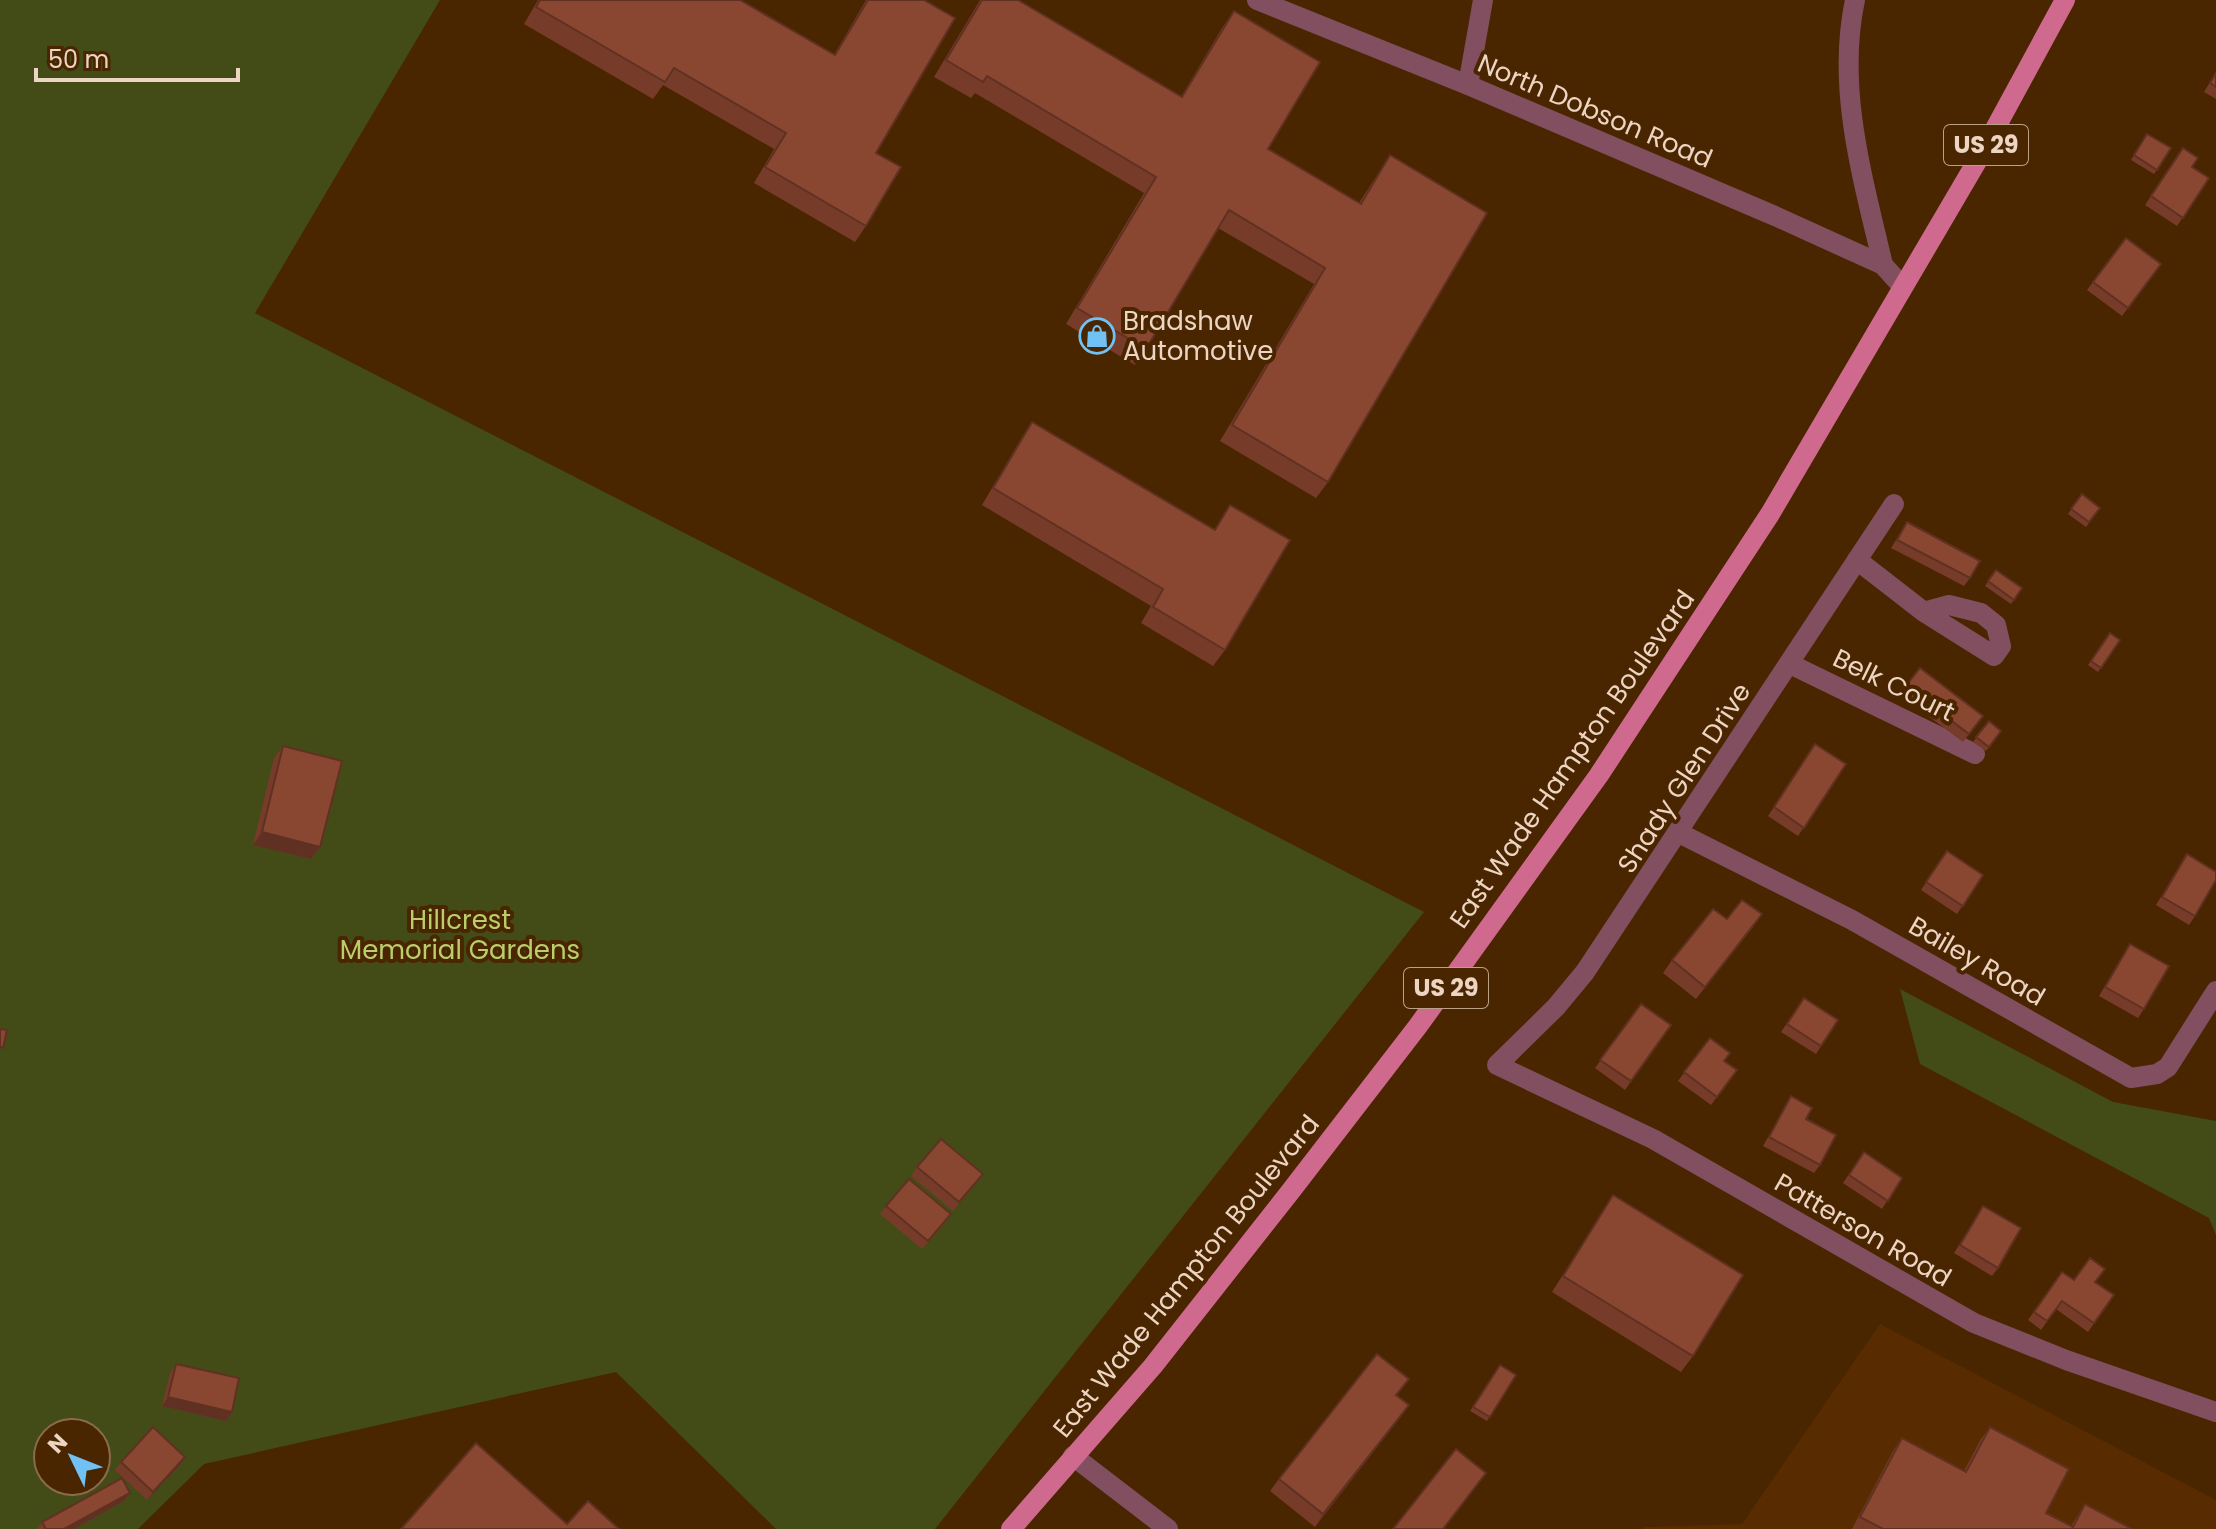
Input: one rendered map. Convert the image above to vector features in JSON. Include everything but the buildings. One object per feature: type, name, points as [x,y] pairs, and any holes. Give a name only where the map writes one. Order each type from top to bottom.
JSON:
[{"type":"main road","name":"East Wade Hampton Boulevard","points":[[1011,1529],[1153,1366],[1363,1097],[1599,775],[1770,514],[1983,151],[2065,0]]},
{"type":"street","name":"North Dobson Road","points":[[1257,0],[1468,85],[1883,265],[1902,286]]},
{"type":"street","points":[[1468,85],[1483,0]]},
{"type":"street","points":[[1855,0],[1850,47],[1852,119],[1883,265]]},
{"type":"street","name":"Shady Glen Drive","points":[[1497,1065],[1556,1007],[1585,972],[1894,504]]},
{"type":"street","points":[[1857,560],[1924,612]]},
{"type":"street","name":"Belk Court","points":[[1790,664],[1975,754]]},
{"type":"street","name":"Bailey Road","points":[[1679,833],[1852,920],[2131,1078],[2144,1078],[2168,1067],[2216,991]]},
{"type":"street","name":"Patterson Road","points":[[1497,1065],[1653,1139],[1974,1323],[2066,1360],[2216,1412]]},
{"type":"street","points":[[1073,1456],[1168,1529]]},
{"type":"shaded area","points":[[1880,1324],[2216,1500],[2216,1529],[1641,1529],[1742,1524]]},
{"type":"green space","name":"Hillcrest Memorial Gardens","points":[[0,0],[440,0],[255,313],[1424,912],[935,1529],[776,1529],[616,1372],[204,1464],[138,1529],[0,1529]]},
{"type":"green space","points":[[1900,989],[2113,1102],[2216,1121],[2216,1235],[2209,1218],[1920,1064]]},
{"type":"place","name":"Bradshaw Automotive","points":[[1097,336]]}]
